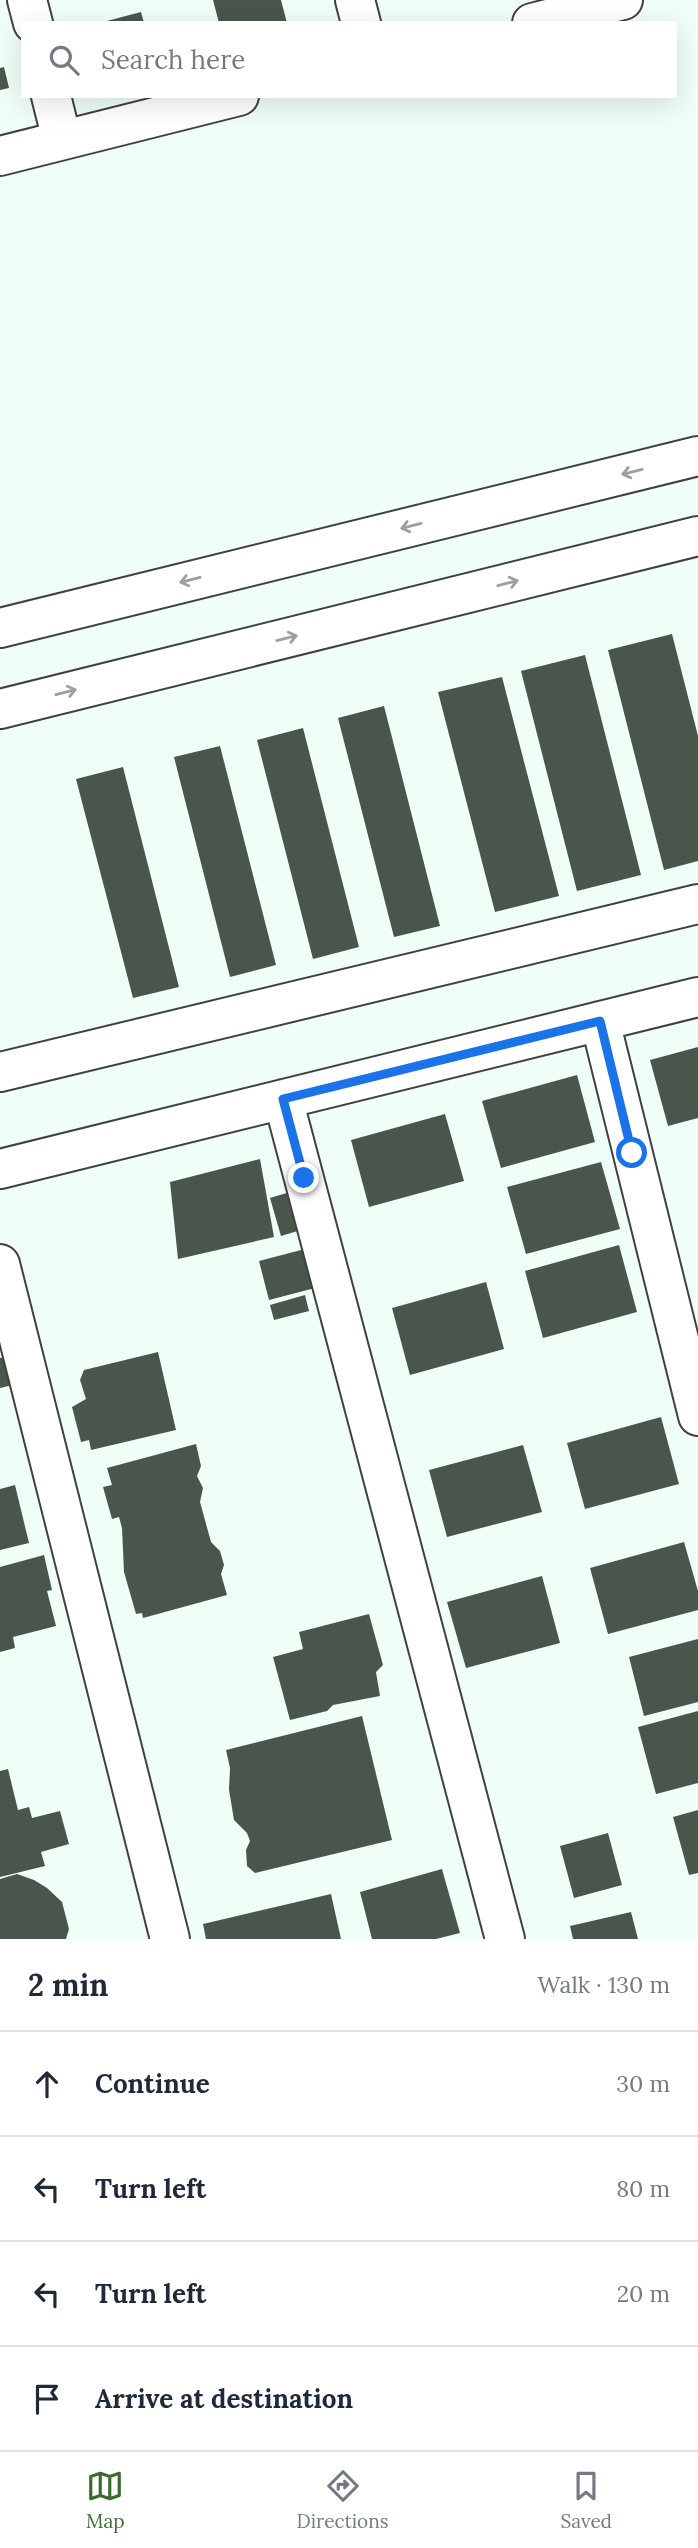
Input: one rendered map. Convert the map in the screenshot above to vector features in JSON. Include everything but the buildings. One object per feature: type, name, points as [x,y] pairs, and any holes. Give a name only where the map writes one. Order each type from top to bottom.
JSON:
[{"type":"street","points":[[27,0],[32,21]]},
{"type":"street","points":[[355,0],[360,21]]},
{"type":"street","points":[[540,21],[623,0]]},
{"type":"street","points":[[51,98],[62,141]]},
{"type":"street","points":[[0,156],[231,98]]},
{"type":"street","points":[[0,628],[698,456]]},
{"type":"street","points":[[0,709],[698,536]]},
{"type":"street","points":[[0,1072],[698,904]]},
{"type":"street","points":[[0,1169],[698,997]]},
{"type":"street","points":[[600,1021],[698,1416]]},
{"type":"street","points":[[283,1099],[505,1939]]},
{"type":"street","points":[[0,1264],[170,1939]]},
{"type":"route","points":[[304,1178],[283,1099],[600,1021],[632,1153]]}]
